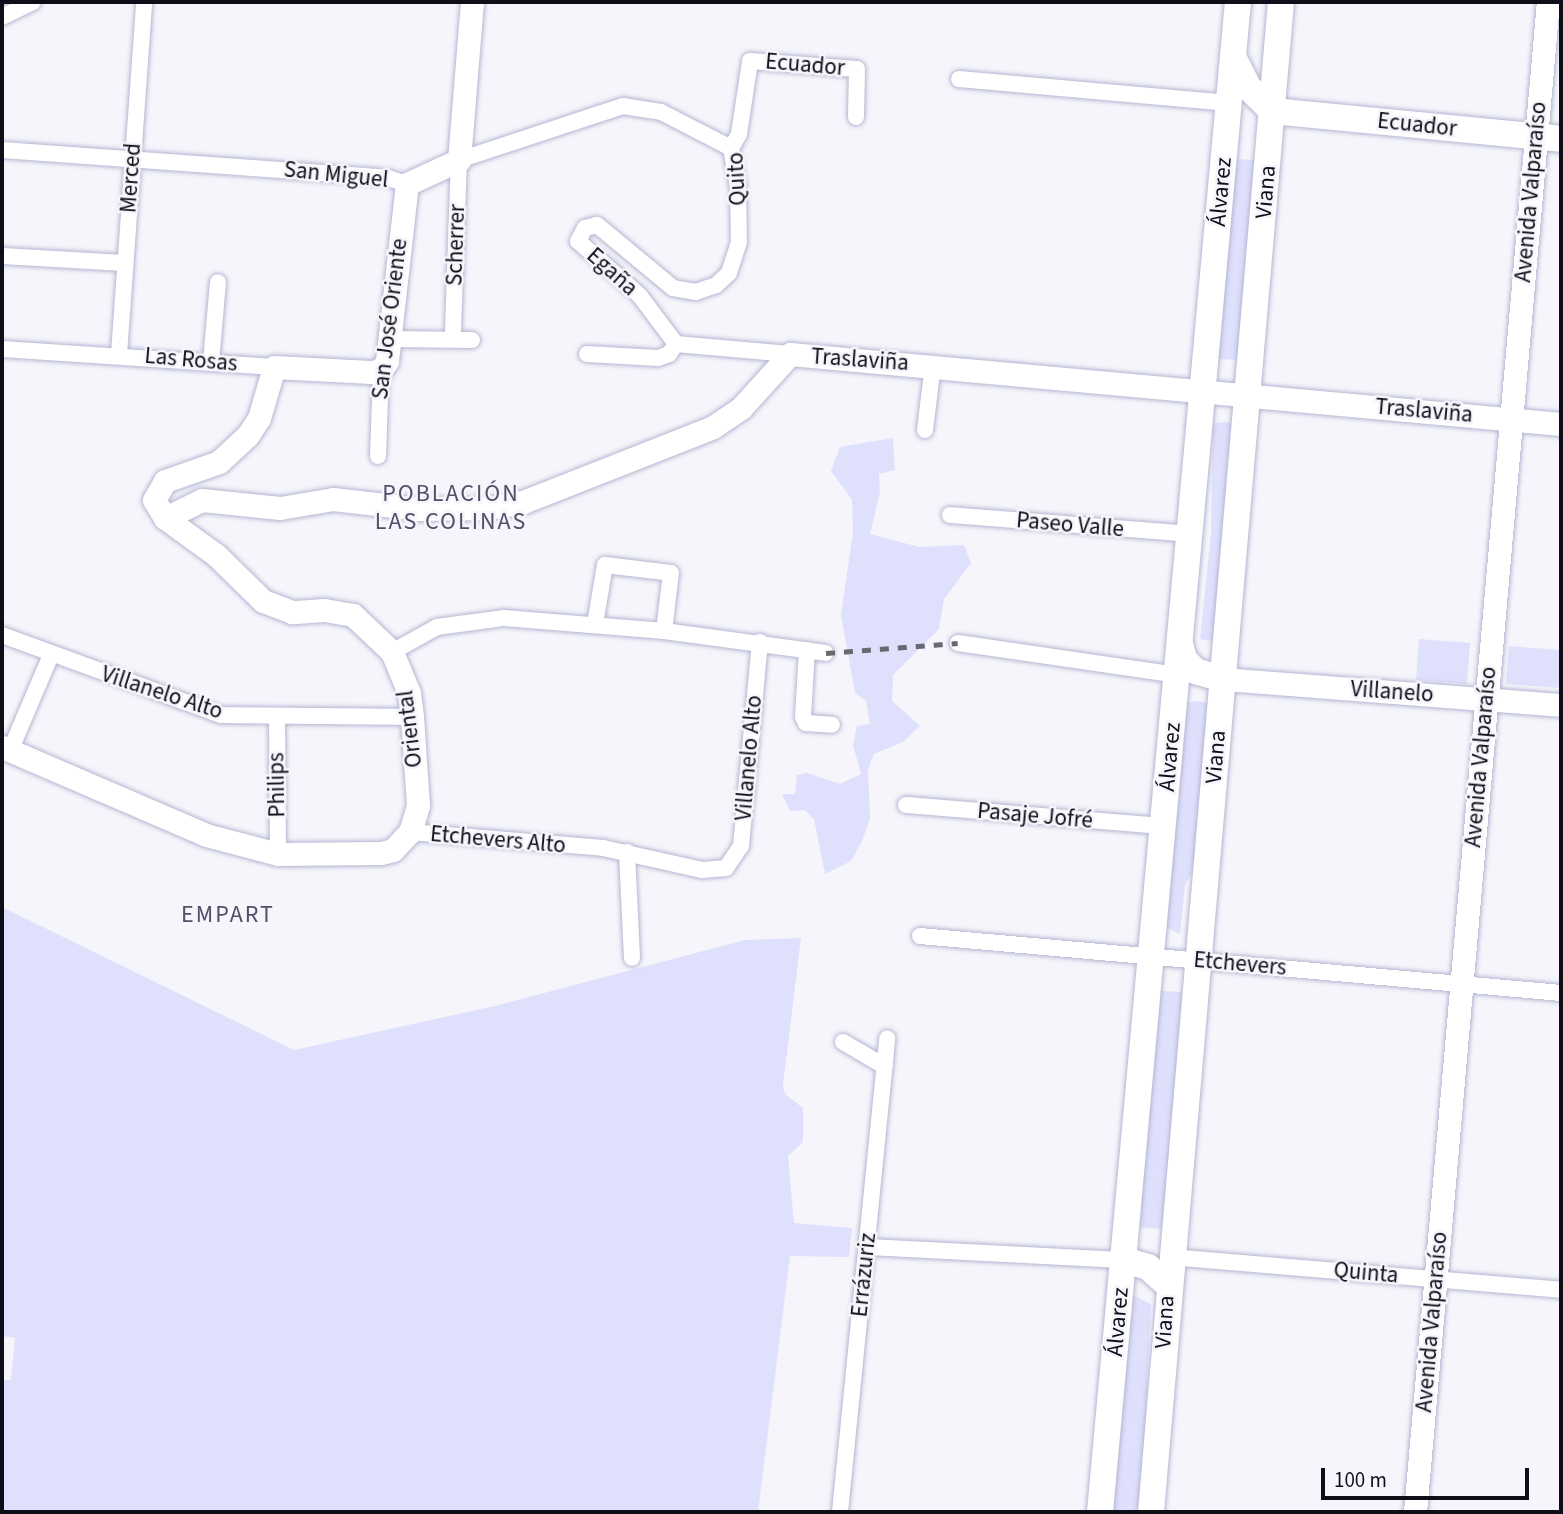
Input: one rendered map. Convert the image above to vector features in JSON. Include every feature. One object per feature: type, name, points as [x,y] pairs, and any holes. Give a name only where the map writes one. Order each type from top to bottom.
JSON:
[{"type":"main road","name":"Álvarez","points":[[1100,1512],[1238,2]]},
{"type":"main road","name":"Viana","points":[[1151,1512],[1170,1256],[1281,2]]},
{"type":"main road","points":[[1233,57],[1249,88],[1272,111]]},
{"type":"main road","name":"Ecuador","points":[[1272,111],[1549,137]]},
{"type":"main road","points":[[1180,644],[1184,659],[1195,671],[1223,679]]},
{"type":"main road","points":[[1124,1260],[1148,1267],[1168,1285]]},
{"type":"street","points":[[2,17],[33,2]]},
{"type":"street","name":"Merced","points":[[119,354],[144,2]]},
{"type":"street","points":[[459,160],[472,2]]},
{"type":"street","name":"Avenida Valparaíso","points":[[1415,1512],[1511,420],[1549,137],[1552,6]]},
{"type":"street","name":"Ecuador","points":[[748,62],[857,69],[856,117]]},
{"type":"street","name":"Quito","points":[[736,256],[738,187],[731,148],[740,128],[748,62]]},
{"type":"street","points":[[959,79],[1229,103]]},
{"type":"street","name":"San Miguel","points":[[2,150],[388,178],[407,184],[459,160],[624,106],[661,112],[731,148]]},
{"type":"street","name":"Scherrer","points":[[453,330],[459,160]]},
{"type":"street","name":"San José Oriente","points":[[377,456],[381,370],[387,361],[407,184]]},
{"type":"street","name":"Egaña","points":[[676,344],[640,296],[580,244],[585,228],[597,225],[606,230],[673,288],[696,292],[716,285],[729,273],[736,256]]},
{"type":"street","points":[[2,256],[125,263]]},
{"type":"street","points":[[211,362],[218,282]]},
{"type":"street","points":[[389,339],[472,340]]},
{"type":"street","points":[[587,354],[658,358],[669,354],[676,344],[790,354]]},
{"type":"street","name":"Las Rosas","points":[[2,349],[119,354],[274,367],[381,370]]},
{"type":"street","name":"Traslaviña","points":[[165,517],[202,500],[280,508],[333,499],[419,509],[489,509],[523,502],[713,427],[741,408],[790,354],[1561,424]]},
{"type":"street","points":[[925,430],[933,365]]},
{"type":"street","points":[[165,517],[154,500],[159,486],[174,477],[219,462],[233,450],[259,418],[274,367]]},
{"type":"street","name":"Paseo Valle","points":[[950,515],[1190,534]]},
{"type":"street","name":"Oriental","points":[[165,517],[216,555],[263,601],[292,612],[332,610],[353,615],[392,652],[409,693],[412,718],[418,805],[410,832]]},
{"type":"street","points":[[596,624],[605,565],[671,573],[664,631]]},
{"type":"street","points":[[392,652],[438,627],[468,620],[596,624],[760,642],[826,653]]},
{"type":"street","name":"Villanelo Alto","points":[[2,635],[221,715],[412,718]]},
{"type":"street","name":"Villanelo Alto","points":[[726,868],[741,846],[760,642]]},
{"type":"street","points":[[958,643],[1177,675]]},
{"type":"street","points":[[807,650],[803,717],[806,723],[832,726]]},
{"type":"street","points":[[6,749],[51,655]]},
{"type":"street","name":"Villanelo","points":[[1223,679],[1561,705]]},
{"type":"street","name":"Philips","points":[[276,717],[278,853]]},
{"type":"street","name":"Etchevers Alto","points":[[6,749],[206,835],[278,853],[382,853],[393,850],[410,832],[628,852],[702,870],[726,868]]},
{"type":"street","name":"Pasaje Jofré","points":[[906,805],[1163,826]]},
{"type":"street","points":[[628,852],[632,958]]},
{"type":"street","name":"Etchevers","points":[[920,936],[1561,993]]},
{"type":"street","name":"Errázuriz","points":[[840,1512],[887,1038]]},
{"type":"street","points":[[843,1042],[884,1066]]},
{"type":"street","points":[[867,1247],[1124,1260]]},
{"type":"street","name":"Quinta","points":[[1170,1256],[1561,1290]]},
{"type":"shaded area","points":[[1234,159],[1257,160],[1240,360],[1216,359]]},
{"type":"shaded area","points":[[1228,422],[1235,426],[1218,637],[1209,641],[1200,639],[1211,533],[1213,423]]},
{"type":"shaded area","points":[[893,438],[895,470],[879,474],[880,492],[870,534],[919,547],[964,545],[971,563],[944,599],[939,629],[893,675],[892,701],[920,726],[903,742],[874,754],[868,769],[870,819],[862,841],[851,861],[825,874],[814,819],[805,810],[790,811],[782,794],[795,794],[797,775],[807,773],[840,784],[861,774],[853,745],[857,726],[870,724],[866,701],[855,693],[841,615],[853,532],[852,500],[831,471],[840,447]]},
{"type":"shaded area","points":[[1419,639],[1470,643],[1467,684],[1416,680]]},
{"type":"shaded area","points":[[1509,646],[1561,650],[1561,688],[1506,684]]},
{"type":"shaded area","points":[[1186,703],[1209,703],[1198,861],[1185,885],[1180,934],[1167,928]]},
{"type":"shaded area","points":[[2,907],[294,1050],[495,1006],[745,940],[801,938],[783,1085],[785,1094],[803,1108],[803,1142],[788,1156],[794,1223],[852,1228],[849,1257],[790,1256],[758,1512],[2,1512],[2,1380],[11,1380],[15,1338],[2,1336]]},
{"type":"shaded area","points":[[1160,991],[1184,992],[1162,1229],[1139,1227]]},
{"type":"shaded area","points":[[1133,1295],[1151,1304],[1141,1512],[1112,1512]]},
{"type":"railway","points":[[826,653],[958,643]]},
{"type":"district","name":"POBLACIÓN LAS COLINAS","points":[[451,508]]},
{"type":"district","name":"EMPART","points":[[228,915]]}]
